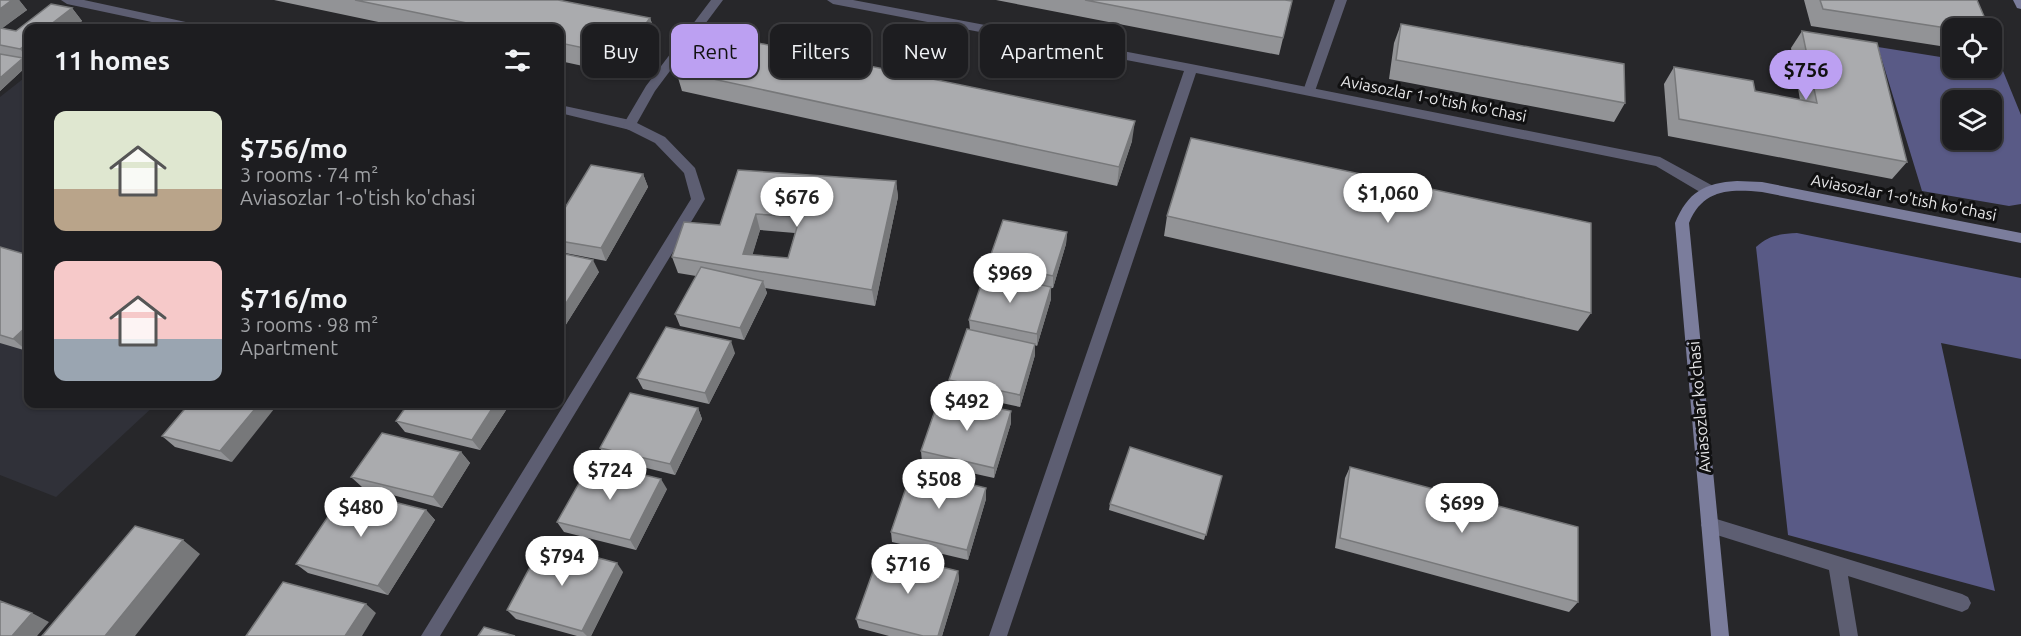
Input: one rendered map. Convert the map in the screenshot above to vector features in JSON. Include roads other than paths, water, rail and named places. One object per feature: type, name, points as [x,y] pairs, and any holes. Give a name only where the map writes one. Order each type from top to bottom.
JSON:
[{"type":"main road","points":[[2019,0],[2021,5]]},
{"type":"main road","name":"Aviasozlar 1-o'tish ko'chasi","points":[[1710,190],[1735,185],[1762,187],[2021,238]]},
{"type":"main road","name":"Aviasozlar ko'chasi","points":[[1710,190],[1690,204],[1682,223],[1720,636]]},
{"type":"street","points":[[67,0],[177,24]]},
{"type":"street","points":[[630,125],[650,89],[717,0]]},
{"type":"street","name":"Aviasozlar 1-o'tish ko'chasi","points":[[833,0],[1309,91],[1660,162],[1710,190]]},
{"type":"street","points":[[1309,91],[1339,0]]},
{"type":"street","points":[[998,636],[1191,68]]},
{"type":"street","points":[[430,636],[698,199],[690,171],[660,140],[630,125],[564,111]]},
{"type":"street","points":[[1710,525],[1962,603]]},
{"type":"street","points":[[1837,564],[1850,636]]}]
